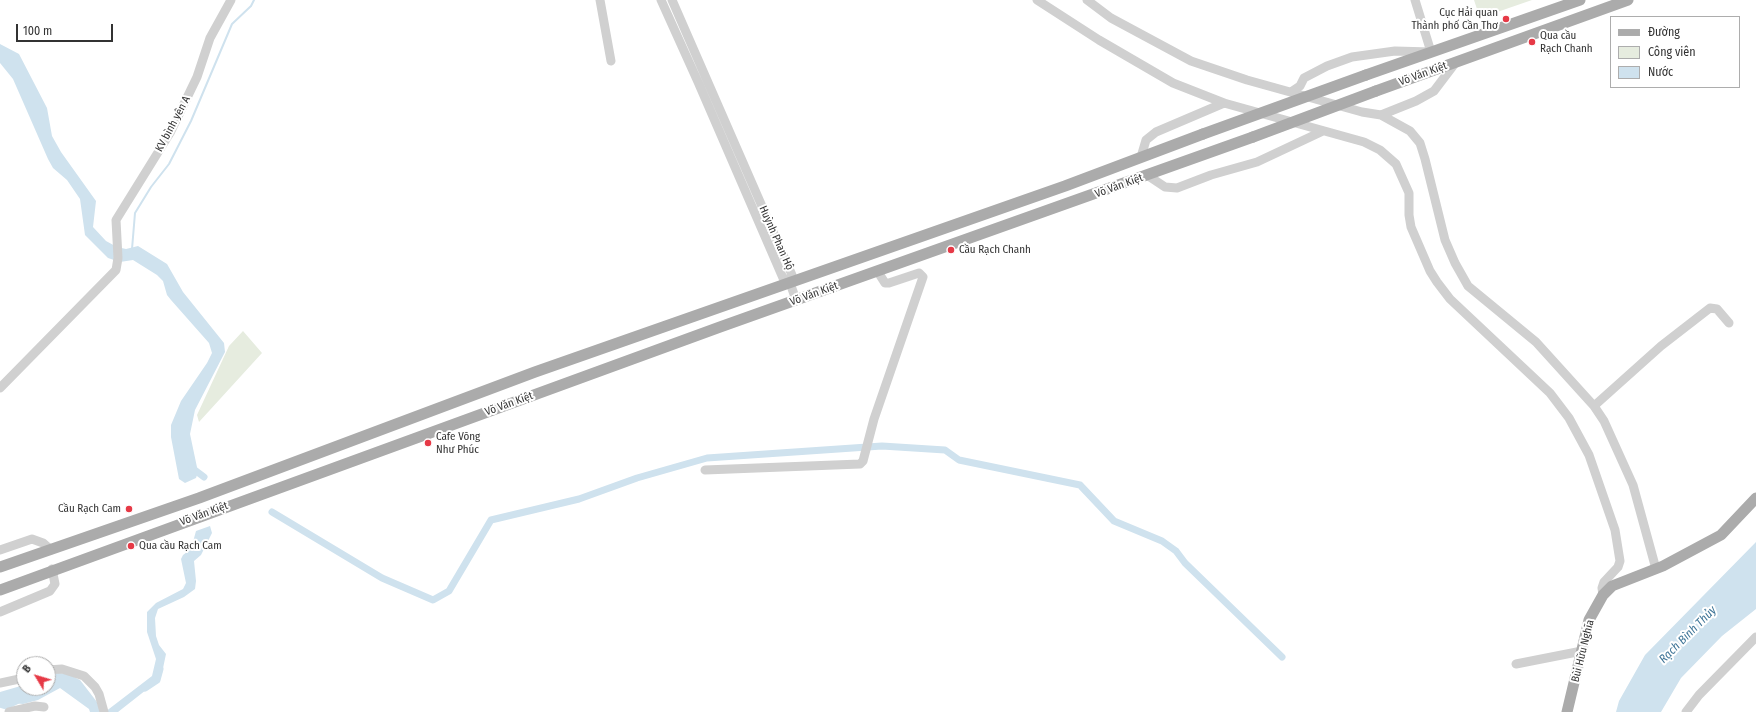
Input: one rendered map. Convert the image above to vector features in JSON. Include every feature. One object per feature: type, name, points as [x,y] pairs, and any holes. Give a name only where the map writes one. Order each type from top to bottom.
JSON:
[{"type":"main road","name":"Võ Văn Kiệt","points":[[0,567],[200,498],[535,372],[1065,186],[1202,134],[1580,0]]},
{"type":"main road","name":"Võ Văn Kiệt","points":[[0,590],[52,569],[796,300],[1147,176],[1628,0]]},
{"type":"main road","points":[[340,446],[345,463]]},
{"type":"main road","points":[[1654,570],[1721,535],[1756,498]]},
{"type":"main road","name":"Bùi Hữu Nghĩa","points":[[1567,712],[1590,620],[1603,595],[1612,586],[1654,570]]},
{"type":"street","name":"KV bình yên A","points":[[0,388],[111,276],[118,264],[115,224],[118,215],[170,133],[197,77],[210,38],[230,0]]},
{"type":"street","points":[[600,0],[611,61]]},
{"type":"street","name":"Huỳnh Phan Hộ","points":[[660,0],[698,82],[783,278],[790,282],[792,275],[672,0]]},
{"type":"street","points":[[1037,0],[1099,40],[1158,75],[1183,87],[1224,103],[1351,138],[1373,147],[1386,155],[1396,164],[1409,193],[1409,215],[1412,227],[1430,271],[1437,282],[1450,298],[1541,384],[1569,418],[1589,455],[1616,536],[1620,563],[1604,582],[1602,588],[1603,595]]},
{"type":"street","points":[[1087,0],[1111,18],[1191,61],[1247,80],[1362,112],[1380,115],[1410,131],[1420,143],[1445,240],[1455,264],[1468,286],[1536,342],[1594,406],[1604,421],[1633,485],[1654,570]]},
{"type":"street","points":[[1291,92],[1300,86],[1304,78],[1327,66],[1352,57],[1395,50],[1431,52],[1415,0]]},
{"type":"street","points":[[1380,115],[1416,101],[1434,91],[1456,62]]},
{"type":"street","points":[[1141,157],[1146,140],[1156,132],[1224,103]]},
{"type":"street","points":[[1147,176],[1165,187],[1177,188],[1211,175],[1257,162],[1323,130]]},
{"type":"street","points":[[705,470],[856,465],[863,460],[923,277],[919,272],[889,283],[885,283],[878,272]]},
{"type":"street","points":[[790,282],[796,300]]},
{"type":"street","points":[[1594,406],[1661,346],[1710,308],[1717,309],[1729,323]]},
{"type":"street","points":[[0,550],[32,539],[43,543],[51,550]]},
{"type":"street","points":[[0,612],[50,591],[55,584],[52,569]]},
{"type":"street","points":[[1690,711],[1756,637]]},
{"type":"street","points":[[1516,664],[1582,651]]},
{"type":"street","points":[[56,669],[62,669],[84,676],[95,687],[104,710]]},
{"type":"street","points":[[0,683],[16,680]]},
{"type":"street","points":[[10,712],[35,706],[44,707]]},
{"type":"green space","points":[[1474,0],[1532,0],[1480,18]]},
{"type":"green space","points":[[243,331],[262,353],[199,422],[197,415],[229,346]]},
{"type":"water","points":[[0,44],[19,54],[47,108],[52,136],[61,152],[96,201],[93,227],[106,241],[117,247],[126,249],[138,246],[167,264],[183,292],[224,343],[225,352],[195,410],[190,434],[198,472],[196,478],[185,483],[179,479],[171,437],[171,425],[181,401],[207,363],[212,353],[209,343],[167,295],[163,281],[157,275],[133,260],[120,262],[108,258],[85,235],[80,199],[67,180],[53,168],[48,159],[13,79],[0,63]]},
{"type":"water","points":[[210,526],[212,533],[201,555],[194,561],[196,581],[195,589],[184,597],[158,609],[155,618],[156,636],[159,645],[166,654],[162,673],[146,690],[118,712],[105,712],[152,676],[156,659],[147,632],[147,612],[156,603],[183,589],[186,583],[181,559],[183,555],[191,549],[196,531]]},
{"type":"water","name":"Rạch Bình Thủy","points":[[1756,542],[1756,609],[1722,636],[1681,678],[1661,712],[1616,712],[1619,701],[1645,655]]},
{"type":"water","points":[[56,673],[68,674],[80,680],[97,702],[100,712],[90,712],[89,709],[60,688],[56,690]]},
{"type":"water","points":[[16,687],[16,696],[45,696],[38,700],[23,704],[0,702],[0,692]]},
{"type":"waterway","points":[[132,249],[135,213],[151,187],[169,164],[191,121],[232,24],[251,6],[254,0]]},
{"type":"waterway","points":[[272,512],[382,578],[433,600],[449,591],[491,520],[579,499],[637,478],[707,458],[882,446],[945,450],[959,460],[1080,485],[1114,521],[1162,541],[1176,551],[1185,563],[1282,657]]},
{"type":"waterway","points":[[192,468],[204,477]]},
{"type":"waterway","points":[[145,688],[157,680],[160,669]]},
{"type":"waterway","points":[[0,704],[6,706],[20,699]]},
{"type":"place","name":"Cục Hải quan Thành phố Cần Thơ","points":[[1506,19]]},
{"type":"place","name":"Qua cầu Rạch Chanh","points":[[1532,42]]},
{"type":"place","name":"Cầu Rạch Chanh","points":[[951,250]]},
{"type":"place","name":"Cafe Võng Như Phúc","points":[[428,443]]},
{"type":"place","name":"Cầu Rạch Cam","points":[[129,509]]},
{"type":"place","name":"Qua cầu Rạch Cam","points":[[131,546]]}]
